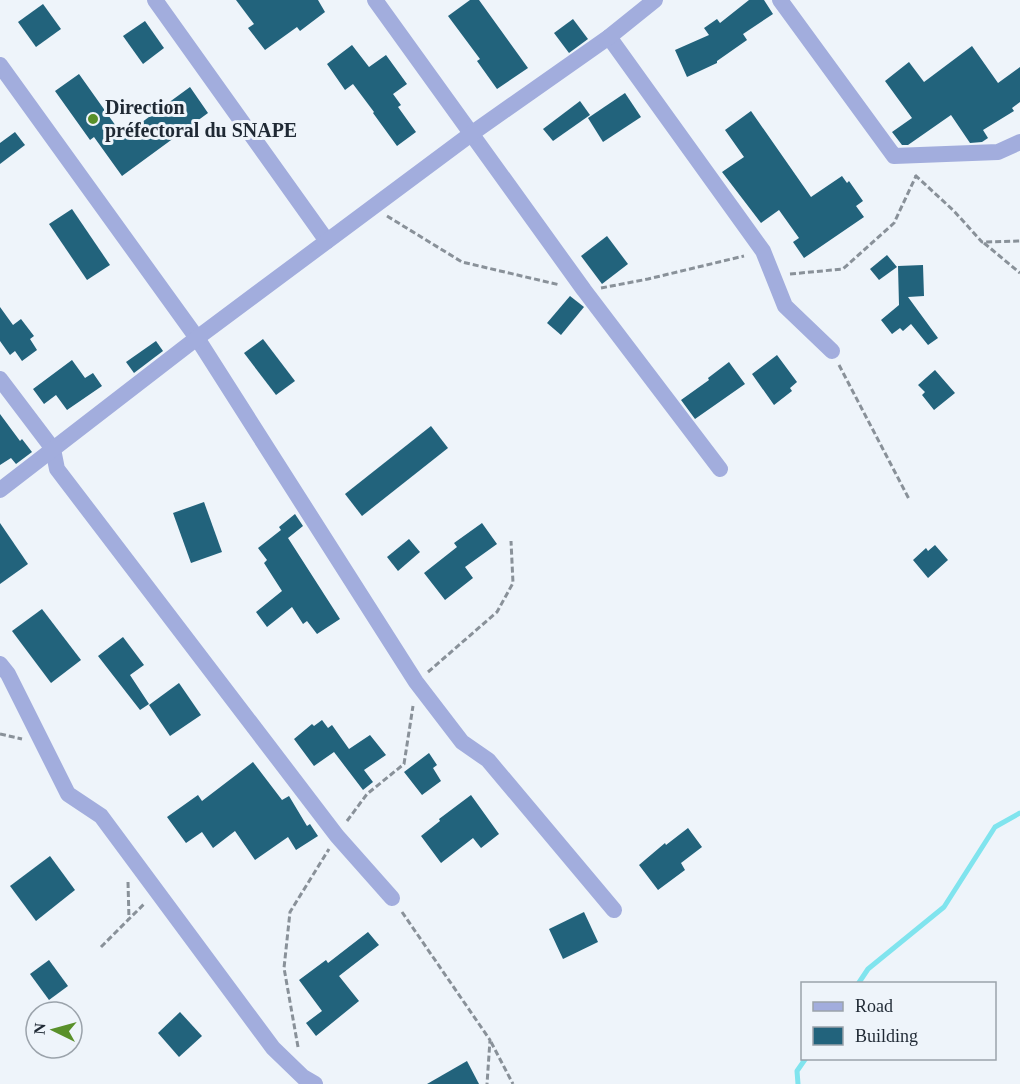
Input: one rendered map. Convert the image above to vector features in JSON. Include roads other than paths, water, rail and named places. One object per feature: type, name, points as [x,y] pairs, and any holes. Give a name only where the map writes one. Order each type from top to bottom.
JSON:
[{"type":"street","points":[[155,0],[327,241]]},
{"type":"street","points":[[375,0],[585,291],[720,469]]},
{"type":"street","points":[[0,490],[197,338],[656,0]]},
{"type":"street","points":[[780,0],[894,156],[998,152],[1020,142]]},
{"type":"street","points":[[609,36],[763,251],[785,306],[832,351]]},
{"type":"street","points":[[0,65],[197,338],[416,682],[462,742],[488,760],[614,910]]},
{"type":"street","points":[[0,378],[53,449],[57,469],[337,836],[392,898]]},
{"type":"street","points":[[0,664],[8,674],[68,794],[101,816],[273,1048],[309,1081]]},
{"type":"waterway","points":[[859,982],[868,969],[944,907],[995,827],[1020,813]]},
{"type":"waterway","points":[[798,1084],[797,1071],[805,1060]]},
{"type":"place","name":"Direction préfectoral du SNAPE","points":[[93,119]]}]
